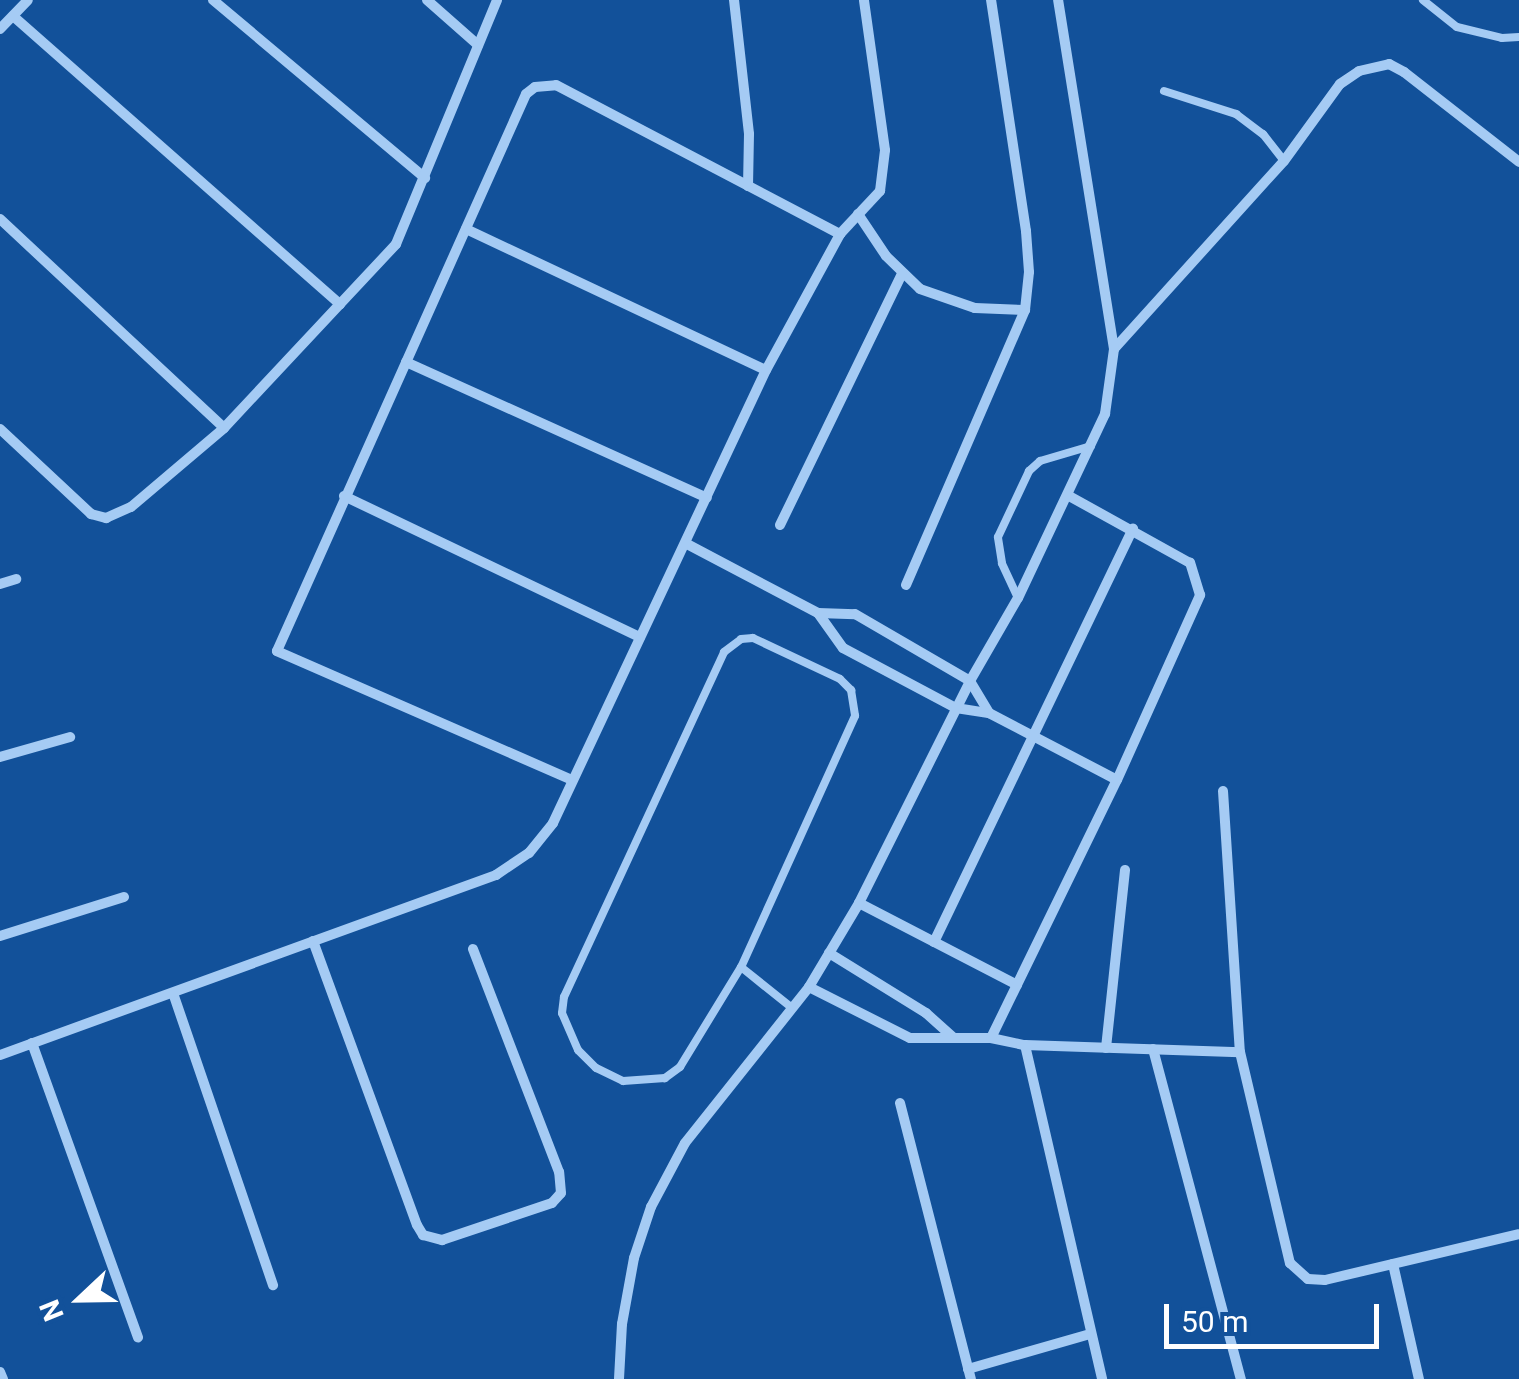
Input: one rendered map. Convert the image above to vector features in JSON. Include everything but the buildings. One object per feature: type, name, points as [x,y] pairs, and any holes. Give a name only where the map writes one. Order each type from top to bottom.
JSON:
[{"type":"street","points":[[0,29],[28,0]]},
{"type":"street","points":[[214,0],[425,178]]},
{"type":"street","points":[[427,0],[478,45]]},
{"type":"street","points":[[0,430],[90,514],[106,518],[131,507],[224,428],[396,244],[496,0]]},
{"type":"street","points":[[734,0],[749,134],[748,186]]},
{"type":"street","points":[[0,1055],[496,875],[530,853],[553,822],[688,544],[766,370],[840,234],[880,191],[884,173],[864,0]]},
{"type":"street","points":[[906,585],[1025,310],[1029,272],[1026,231],[991,0]]},
{"type":"street","points":[[619,1379],[628,1291],[651,1208],[685,1143],[809,987],[859,902],[970,680],[1018,598],[1105,414],[1114,349],[1058,0]]},
{"type":"street","points":[[13,16],[340,304]]},
{"type":"street","points":[[1114,349],[1284,161],[1340,84],[1372,66],[1389,64],[1519,162]]},
{"type":"street","points":[[572,780],[277,651],[526,94],[536,87],[556,86],[840,234]]},
{"type":"street","points":[[858,214],[902,274],[920,290],[959,304],[1025,310]]},
{"type":"street","points":[[0,219],[224,428]]},
{"type":"street","points":[[466,229],[766,370]]},
{"type":"street","points":[[780,526],[902,274]]},
{"type":"street","points":[[406,362],[707,498]]},
{"type":"street","points":[[344,496],[640,637]]},
{"type":"street","points":[[991,1038],[1117,780],[1200,595],[1190,563],[1133,528],[1069,496]]},
{"type":"street","points":[[934,942],[1133,528]]},
{"type":"street","points":[[688,544],[818,613],[855,614],[970,680],[989,713]]},
{"type":"street","points":[[0,584],[16,579]]},
{"type":"street","points":[[818,613],[843,648],[956,708],[989,713],[1117,780]]},
{"type":"street","points":[[0,757],[70,737]]},
{"type":"street","points":[[1223,792],[1240,1052],[1290,1263],[1308,1279],[1325,1280],[1519,1234]]},
{"type":"street","points":[[1106,1048],[1125,870]]},
{"type":"street","points":[[0,936],[124,898]]},
{"type":"street","points":[[859,902],[1017,985]]},
{"type":"street","points":[[313,941],[417,1225],[423,1234],[442,1240],[552,1203],[561,1193],[559,1172],[474,949]]},
{"type":"street","points":[[829,953],[926,1013],[953,1038]]},
{"type":"street","points":[[809,987],[910,1038],[991,1038],[1025,1045],[1240,1052]]},
{"type":"street","points":[[172,992],[273,1285]]},
{"type":"street","points":[[32,1043],[138,1338]]},
{"type":"street","points":[[1025,1045],[1102,1379]]},
{"type":"street","points":[[1153,1049],[1241,1379]]},
{"type":"street","points":[[900,1103],[970,1374],[1090,1334]]},
{"type":"street","points":[[1393,1264],[1419,1379]]},
{"type":"street","points":[[0,1372],[3,1379]]},
{"type":"lane","points":[[1424,0],[1457,27],[1502,38],[1519,37]]},
{"type":"lane","points":[[1164,91],[1236,114],[1263,134],[1284,161]]},
{"type":"lane","points":[[1018,598],[1002,564],[998,537],[1029,471],[1040,461],[1091,446]]},
{"type":"lane","points":[[741,638],[753,638],[840,679],[851,690],[854,716],[742,966],[680,1067],[665,1078],[622,1081],[596,1068],[566,1030],[564,997],[724,652],[741,638]]},
{"type":"lane","points":[[742,966],[792,1008]]}]
